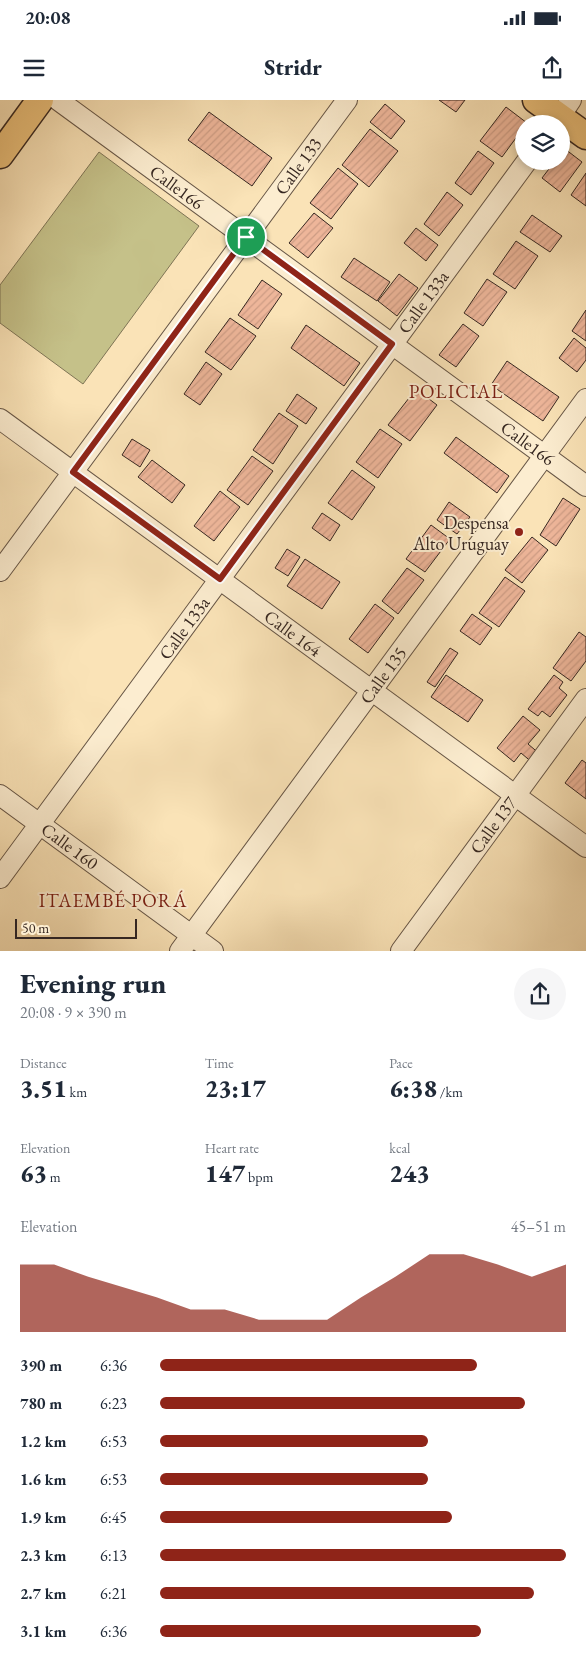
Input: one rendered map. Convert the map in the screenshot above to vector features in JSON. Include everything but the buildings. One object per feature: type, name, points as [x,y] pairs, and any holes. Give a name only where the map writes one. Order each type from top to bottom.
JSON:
[{"type":"main road","points":[[0,155],[40,100]]},
{"type":"main road","points":[[536,100],[562,114],[586,136]]},
{"type":"street","name":"Calle166","points":[[58,100],[586,486]]},
{"type":"street","name":"Calle 133","points":[[0,571],[347,100]]},
{"type":"street","name":"Calle 133a","points":[[0,878],[520,170]]},
{"type":"street","name":"Calle 135","points":[[186,943],[586,399]]},
{"type":"street","name":"Calle 164","points":[[0,419],[586,847]]},
{"type":"street","name":"Calle 137","points":[[401,951],[586,699]]},
{"type":"street","name":"Calle 160","points":[[0,795],[40,824],[186,943],[213,951]]},
{"type":"shaded area","points":[[99,152],[199,226],[83,384],[0,323],[0,285]]},
{"type":"place","name":"Despensa Alto Uruguay","points":[[519,532]]},
{"type":"district","name":"POLICIAL","points":[[456,391]]},
{"type":"district","name":"ITAEMBÉ PORÁ","points":[[113,900]]},
{"type":"route","points":[[246,237],[392,344],[220,579],[73,472],[246,237]]}]
